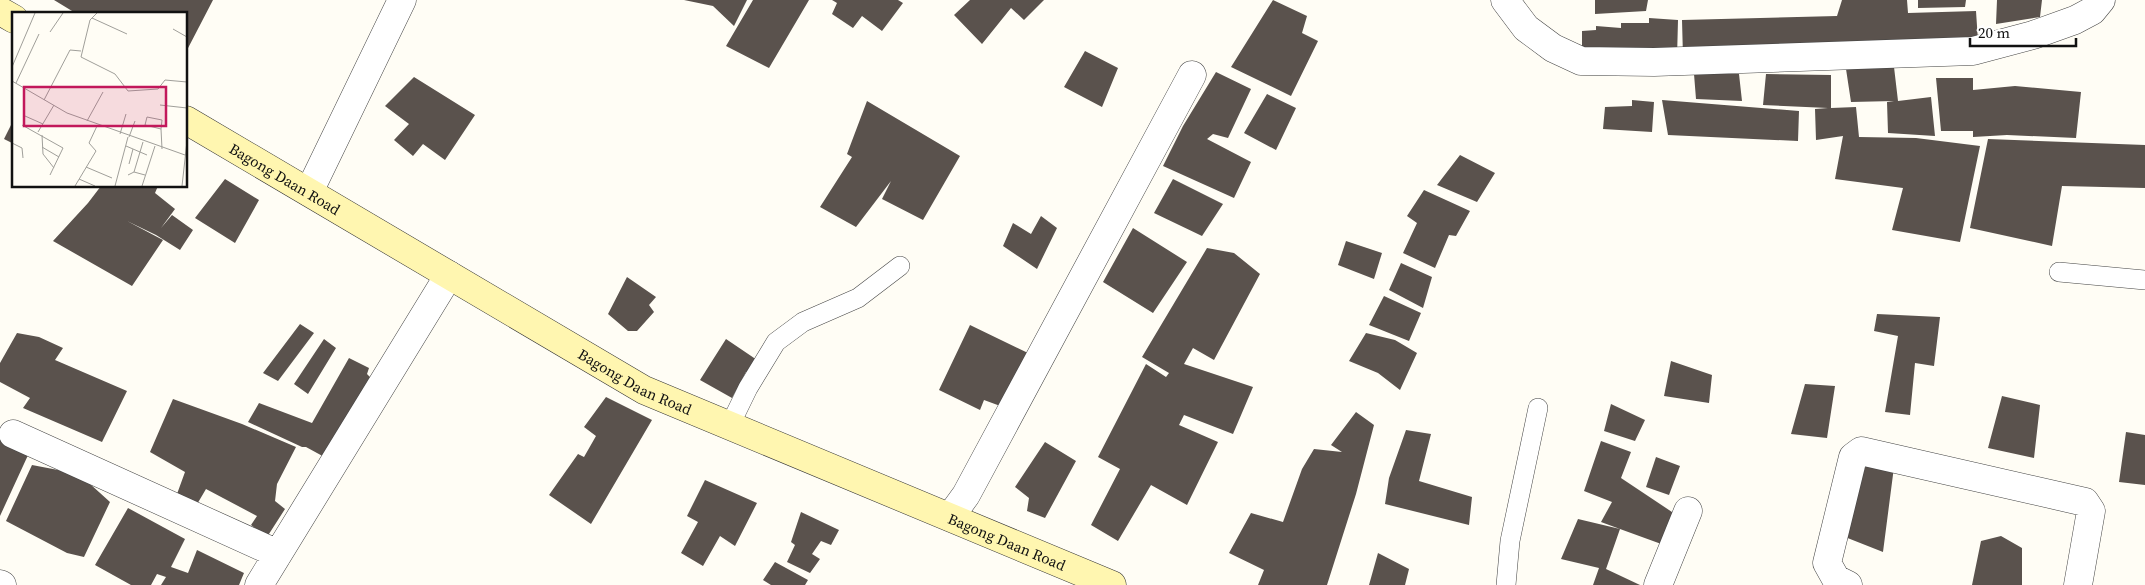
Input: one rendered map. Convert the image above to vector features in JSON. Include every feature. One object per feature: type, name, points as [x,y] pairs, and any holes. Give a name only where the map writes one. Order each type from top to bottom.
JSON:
[{"type":"street","points":[[309,192],[402,0]]},
{"type":"street","points":[[1505,0],[1526,28],[1554,48],[1581,61],[1654,62],[1973,51],[2033,35],[2075,20],[2092,11],[2102,0]]},
{"type":"street","points":[[0,11],[12,18]]},
{"type":"street","points":[[950,517],[966,495],[1192,75]]},
{"type":"street","name":"Bagong Daan Road","points":[[188,121],[644,390],[1111,585]]},
{"type":"street","points":[[259,585],[449,275]]},
{"type":"street","points":[[13,434],[278,554]]},
{"type":"street","points":[[1848,585],[1836,579],[1827,564],[1853,457],[1856,453],[1867,451],[2086,502],[2091,511],[2078,585]]},
{"type":"street","points":[[1658,585],[1688,511]]},
{"type":"lane","points":[[730,426],[748,388],[776,342],[803,322],[858,298],[900,266]]},
{"type":"lane","points":[[2059,272],[2145,280]]},
{"type":"lane","points":[[1506,585],[1510,540],[1538,408]]},
{"type":"building","points":[[54,0],[213,0],[188,48],[188,12],[74,12]]},
{"type":"building","points":[[684,0],[747,0],[734,26],[713,6]]},
{"type":"building","points":[[753,0],[809,0],[769,68],[726,46]]},
{"type":"building","points":[[832,0],[898,0],[903,3],[882,31],[862,16],[853,28],[832,14],[837,3]]},
{"type":"building","points":[[970,0],[1044,0],[1024,20],[1011,8],[982,44],[954,15]]},
{"type":"building","points":[[1273,0],[1307,16],[1302,33],[1318,41],[1291,96],[1231,67]]},
{"type":"building","points":[[1595,0],[1648,0],[1646,11],[1595,14]]},
{"type":"building","points":[[1842,0],[1907,0],[1908,13],[1976,11],[1978,41],[1683,57],[1682,20],[1837,16]]},
{"type":"building","points":[[1918,0],[1966,0],[1965,7],[1918,8]]},
{"type":"building","points":[[1997,0],[2042,0],[2040,17],[1996,24]]},
{"type":"building","points":[[1649,18],[1678,20],[1677,58],[1582,58],[1582,31],[1596,30],[1596,26],[1621,28],[1621,23],[1649,23]]},
{"type":"building","points":[[1085,51],[1118,68],[1102,107],[1064,87]]},
{"type":"building","points":[[1894,67],[1898,101],[1931,97],[1935,136],[1888,133],[1887,102],[1894,101],[1851,102],[1846,69]]},
{"type":"building","points":[[1216,72],[1251,89],[1228,138],[1213,134],[1207,139],[1251,162],[1234,198],[1163,166],[1183,126]]},
{"type":"building","points":[[1694,74],[1739,74],[1742,101],[1696,99]]},
{"type":"building","points":[[1766,74],[1831,75],[1831,108],[1856,107],[1859,137],[1916,138],[1980,146],[1960,242],[1892,230],[1903,188],[1835,179],[1843,136],[1816,140],[1815,109],[1828,108],[1763,105]]},
{"type":"building","points":[[414,77],[475,115],[445,160],[423,144],[413,156],[394,140],[409,124],[385,106]]},
{"type":"building","points":[[1936,78],[1973,78],[1973,90],[2015,86],[2081,92],[2076,138],[2007,135],[1973,137],[1973,131],[1941,131]]},
{"type":"building","points":[[1267,94],[1296,108],[1276,150],[1244,133]]},
{"type":"building","points":[[1632,100],[1654,102],[1652,132],[1603,129],[1605,107],[1632,106]]},
{"type":"building","points":[[1662,100],[1799,111],[1798,141],[1668,135]]},
{"type":"building","points":[[867,101],[960,156],[923,220],[882,199],[891,181],[856,227],[820,207],[852,157],[847,154]]},
{"type":"building","points":[[12,123],[12,143],[4,139]]},
{"type":"building","points":[[1988,139],[2145,145],[2145,188],[2062,186],[2052,246],[1970,228]]},
{"type":"building","points":[[1460,155],[1495,173],[1477,202],[1437,185]]},
{"type":"building","points":[[225,179],[259,200],[235,243],[195,218]]},
{"type":"building","points":[[1173,179],[1223,204],[1202,236],[1154,213]]},
{"type":"building","points":[[99,188],[157,188],[155,193],[175,209],[161,228],[172,215],[193,230],[180,250],[156,235],[127,221],[163,240],[132,286],[53,241]]},
{"type":"building","points":[[1424,190],[1470,211],[1456,236],[1449,235],[1435,268],[1403,253],[1417,223],[1407,216]]},
{"type":"building","points":[[1041,216],[1057,228],[1037,269],[1003,246],[1013,223],[1031,234]]},
{"type":"building","points":[[1133,228],[1187,262],[1153,313],[1103,282]]},
{"type":"building","points":[[1346,241],[1382,253],[1374,279],[1338,265]]},
{"type":"building","points":[[1207,248],[1234,253],[1260,274],[1214,360],[1193,348],[1184,364],[1253,387],[1233,434],[1184,415],[1179,425],[1218,442],[1187,505],[1151,485],[1118,541],[1091,525],[1120,469],[1098,457],[1146,364],[1166,377],[1169,373],[1142,357]]},
{"type":"building","points":[[1401,263],[1432,277],[1423,308],[1389,290]]},
{"type":"building","points":[[627,277],[656,297],[649,305],[654,312],[637,331],[628,331],[608,314]]},
{"type":"building","points":[[1384,296],[1421,313],[1409,341],[1369,325]]},
{"type":"building","points":[[1877,314],[1940,317],[1934,366],[1915,363],[1910,415],[1885,412],[1898,336],[1874,331]]},
{"type":"building","points":[[300,324],[314,333],[278,381],[263,373]]},
{"type":"building","points":[[970,325],[1028,353],[1003,407],[984,400],[980,410],[939,390]]},
{"type":"building","points":[[17,333],[39,337],[63,348],[55,360],[127,391],[102,442],[23,408],[30,398],[0,382],[0,363]]},
{"type":"building","points":[[1366,333],[1395,340],[1417,353],[1400,390],[1378,373],[1349,361]]},
{"type":"building","points":[[324,339],[336,348],[308,394],[294,384]]},
{"type":"building","points":[[726,339],[760,362],[753,376],[746,372],[732,398],[700,380]]},
{"type":"building","points":[[349,358],[369,368],[367,374],[374,381],[328,459],[306,447],[302,447],[248,422],[259,403],[312,423]]},
{"type":"building","points":[[1671,361],[1712,375],[1709,403],[1664,396]]},
{"type":"building","points":[[1805,384],[1835,386],[1827,438],[1791,434]]},
{"type":"building","points":[[2002,396],[2040,405],[2034,458],[1988,448]]},
{"type":"building","points":[[606,397],[652,420],[591,524],[549,495],[578,454],[584,457],[596,436],[584,427]]},
{"type":"building","points":[[173,399],[242,424],[296,447],[277,484],[275,501],[285,509],[267,537],[251,525],[257,516],[206,489],[196,506],[177,494],[185,472],[150,452]]},
{"type":"building","points":[[1611,404],[1645,420],[1635,441],[1604,431]]},
{"type":"building","points":[[1356,412],[1374,425],[1356,494],[1327,585],[1258,585],[1264,570],[1229,553],[1251,513],[1283,522],[1302,469],[1314,449],[1342,452],[1331,445]]},
{"type":"building","points":[[1406,430],[1431,434],[1419,481],[1472,497],[1469,525],[1385,504],[1389,478]]},
{"type":"building","points":[[2126,432],[2145,435],[2145,485],[2119,482]]},
{"type":"building","points":[[0,433],[29,453],[0,516]]},
{"type":"building","points":[[1601,441],[1631,452],[1621,478],[1675,514],[1664,545],[1601,522],[1612,502],[1584,491]]},
{"type":"building","points":[[1045,442],[1076,461],[1045,518],[1027,511],[1029,498],[1015,487]]},
{"type":"building","points":[[1656,457],[1680,466],[1669,495],[1646,487]]},
{"type":"building","points":[[32,465],[79,474],[110,502],[84,557],[67,553],[6,521]]},
{"type":"building","points":[[1866,465],[1894,467],[1883,552],[1845,537],[1851,508]]},
{"type":"building","points":[[705,480],[757,503],[735,546],[720,536],[703,566],[681,553],[698,522],[687,516]]},
{"type":"building","points":[[128,508],[185,539],[171,567],[188,573],[197,550],[244,573],[239,585],[161,585],[166,577],[157,574],[151,585],[131,585],[95,565]]},
{"type":"building","points":[[801,512],[839,530],[831,545],[821,541],[812,554],[820,559],[810,573],[787,562],[795,545],[791,542]]},
{"type":"building","points":[[1578,519],[1620,529],[1606,569],[1640,585],[1593,585],[1599,568],[1561,559]]},
{"type":"building","points":[[2001,536],[2022,548],[2022,585],[1972,585],[1981,541]]},
{"type":"building","points":[[1378,553],[1409,569],[1405,585],[1369,585]]},
{"type":"building","points":[[775,562],[808,580],[805,585],[771,585],[763,580]]}]
